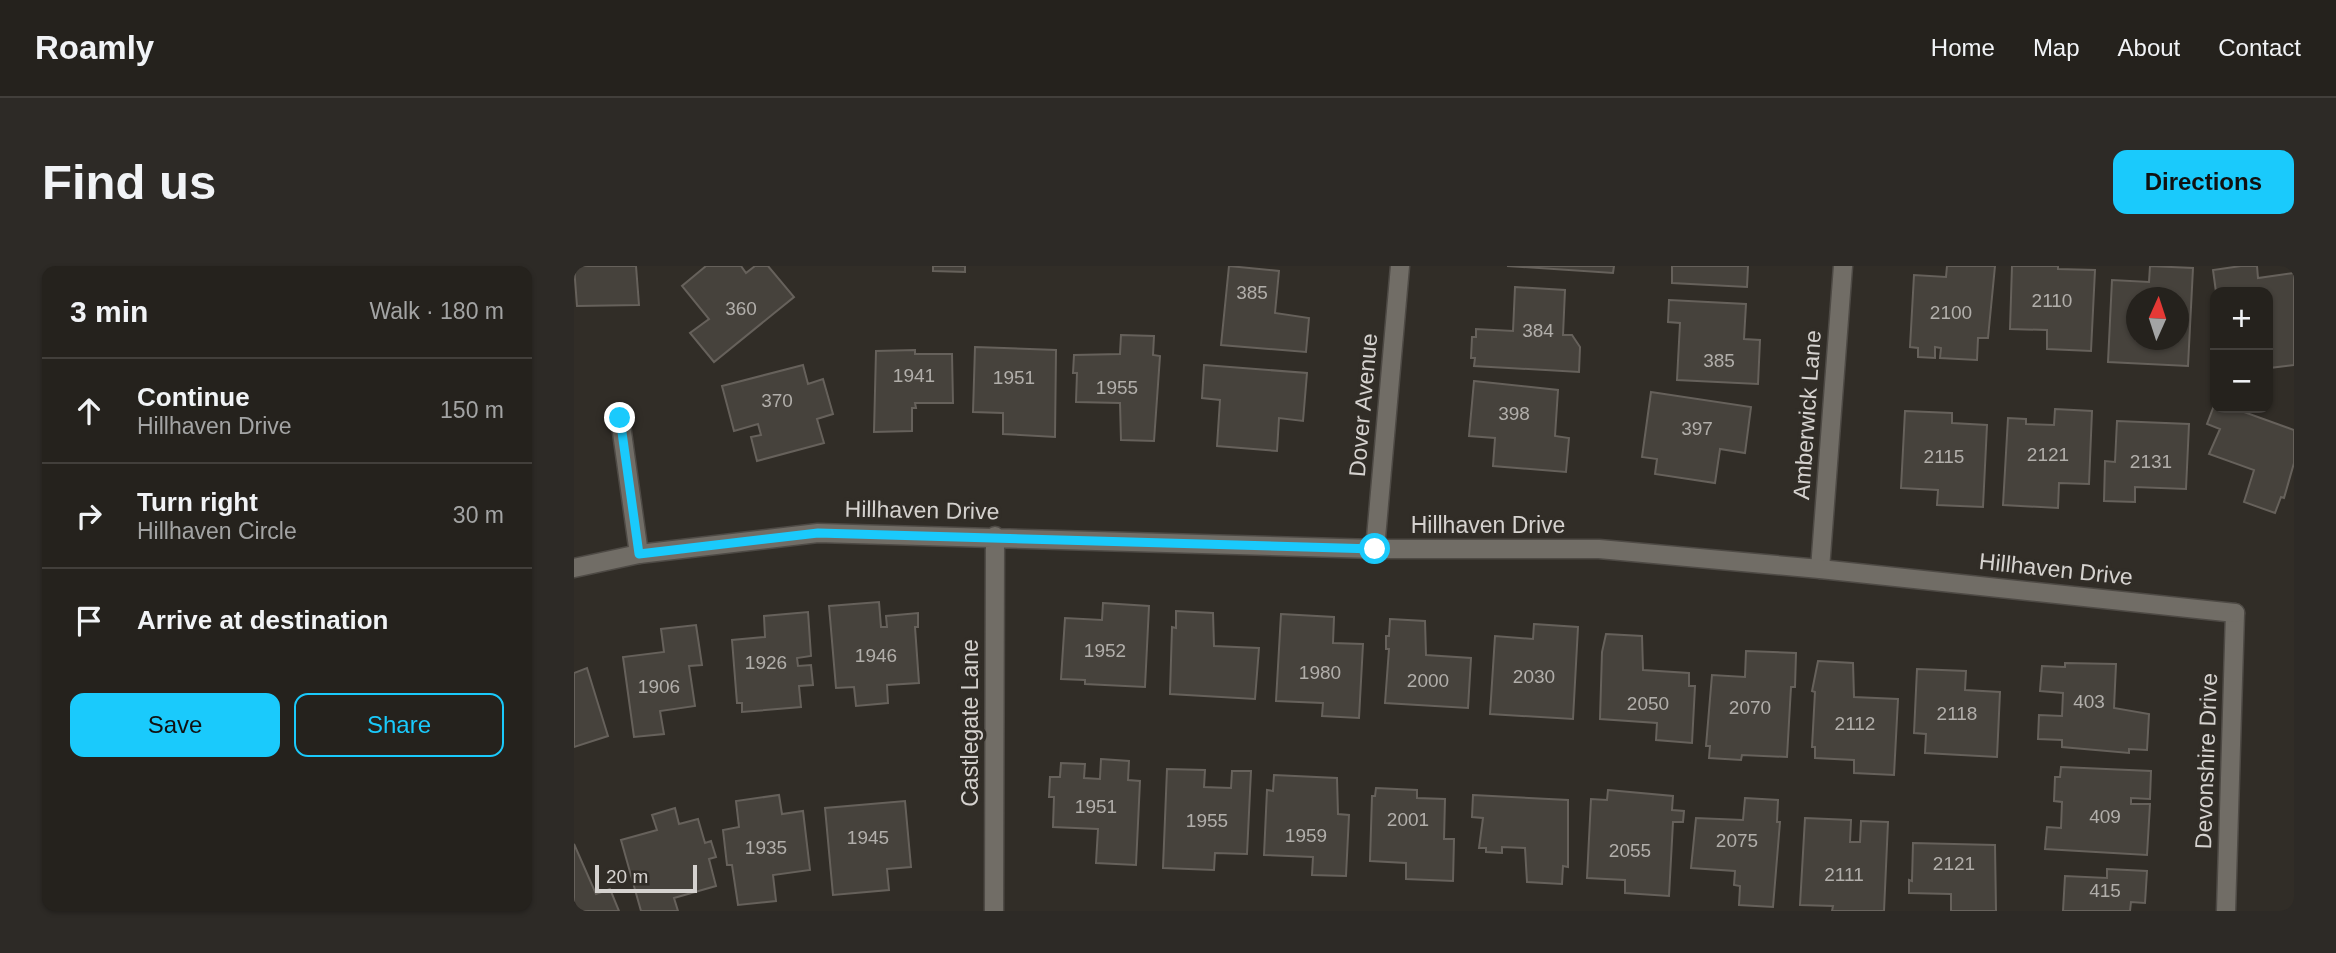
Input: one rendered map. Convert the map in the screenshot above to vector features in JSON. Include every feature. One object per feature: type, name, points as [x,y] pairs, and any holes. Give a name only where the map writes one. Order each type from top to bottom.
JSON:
[{"type":"street","name":"Dover Avenue","points":[[1375,549],[1400,266]]},
{"type":"street","name":"Amberwick Lane","points":[[1820,569],[1843,266]]},
{"type":"street","points":[[620,418],[639,554]]},
{"type":"street","name":"Hillhaven Drive","points":[[574,568],[639,554],[818,533],[1375,549],[1599,549],[1820,569],[2235,613]]},
{"type":"street","name":"Castlegate Lane","points":[[994,911],[995,536]]},
{"type":"street","name":"Devonshire Drive","points":[[2226,911],[2235,613]]},
{"type":"building","points":[[574,266],[636,266],[639,305],[577,306]]},
{"type":"building","points":[[706,266],[741,266],[746,273],[755,266],[768,266],[794,297],[714,362],[690,333],[709,319],[682,286]]},
{"type":"building","points":[[933,266],[965,266],[965,272],[933,271]]},
{"type":"building","points":[[1229,266],[1279,271],[1275,313],[1309,318],[1306,352],[1221,345]]},
{"type":"building","points":[[1507,266],[1614,266],[1613,273]]},
{"type":"building","points":[[1672,266],[1748,266],[1747,287],[1672,283]]},
{"type":"building","points":[[1947,266],[1995,266],[1988,338],[1978,338],[1977,360],[1940,358],[1941,348],[1935,347],[1935,358],[1918,357],[1918,348],[1910,347],[1914,275],[1946,277]]},
{"type":"building","points":[[2012,266],[2058,266],[2058,269],[2095,270],[2091,351],[2047,349],[2047,330],[2010,329]]},
{"type":"building","points":[[2150,266],[2193,268],[2189,346],[2189,287],[2126,287],[2126,350],[2189,350],[2188,366],[2108,362],[2112,280],[2149,282]]},
{"type":"building","points":[[2257,266],[2258,278],[2294,273],[2294,365],[2273,368],[2273,287],[2215,287],[2213,270]]},
{"type":"building","points":[[1515,287],[1565,290],[1563,335],[1572,335],[1580,347],[1579,372],[1474,366],[1475,358],[1471,358],[1472,337],[1476,337],[1476,329],[1513,331]]},
{"type":"building","points":[[1669,300],[1746,304],[1744,339],[1760,340],[1758,384],[1677,380],[1680,323],[1668,322]]},
{"type":"building","points":[[1121,335],[1154,336],[1153,355],[1160,356],[1154,441],[1121,440],[1120,403],[1076,402],[1077,373],[1073,373],[1074,355],[1120,354]]},
{"type":"building","points":[[975,347],[1056,350],[1055,437],[1003,434],[1003,413],[973,412]]},
{"type":"building","points":[[915,350],[915,354],[952,354],[953,403],[915,403],[916,408],[912,408],[912,431],[874,432],[876,351]]},
{"type":"building","points":[[803,365],[808,384],[823,379],[833,414],[817,419],[824,443],[757,461],[751,437],[761,435],[758,424],[734,431],[722,386]]},
{"type":"building","points":[[1204,365],[1307,373],[1303,421],[1279,418],[1277,451],[1217,446],[1220,400],[1202,398]]},
{"type":"building","points":[[1474,381],[1558,390],[1555,436],[1569,438],[1566,472],[1493,466],[1495,438],[1469,436]]},
{"type":"building","points":[[1651,392],[1751,407],[1745,453],[1720,449],[1715,483],[1655,474],[1657,459],[1642,457]]},
{"type":"building","points":[[2055,409],[2092,411],[2089,484],[2059,483],[2058,508],[2003,505],[2008,418],[2026,419],[2026,424],[2054,425]]},
{"type":"building","points":[[1905,411],[1952,413],[1952,423],[1987,425],[1983,507],[1937,505],[1938,490],[1901,488]]},
{"type":"building","points":[[2211,413],[2247,413],[2294,430],[2294,463],[2284,498],[2281,497],[2275,513],[2244,502],[2254,470],[2209,454],[2220,429],[2207,424]]},
{"type":"building","points":[[2117,421],[2189,424],[2186,489],[2135,487],[2135,502],[2104,501],[2105,461],[2115,462]]},
{"type":"building","points":[[879,602],[881,627],[887,627],[886,616],[918,613],[918,627],[915,627],[919,683],[887,685],[888,703],[856,706],[854,687],[836,688],[829,606]]},
{"type":"building","points":[[1103,603],[1149,606],[1145,687],[1085,684],[1085,680],[1061,679],[1065,618],[1102,620]]},
{"type":"building","points":[[1176,611],[1213,613],[1214,646],[1259,648],[1255,699],[1170,694],[1172,627],[1176,628]]},
{"type":"building","points":[[808,612],[811,656],[797,658],[798,666],[811,665],[813,685],[799,686],[801,707],[742,712],[742,703],[737,703],[732,640],[765,637],[764,616]]},
{"type":"building","points":[[1281,614],[1334,617],[1333,643],[1363,644],[1359,718],[1322,716],[1323,703],[1276,701]]},
{"type":"building","points":[[1390,619],[1425,621],[1426,655],[1471,658],[1468,708],[1385,703],[1389,649],[1386,649],[1386,636],[1389,636]]},
{"type":"building","points":[[1534,624],[1578,627],[1573,719],[1490,714],[1495,636],[1533,639]]},
{"type":"building","points":[[696,625],[702,665],[689,666],[695,706],[660,711],[664,734],[634,737],[623,657],[664,652],[661,629]]},
{"type":"building","points":[[1606,634],[1642,636],[1643,670],[1689,673],[1689,686],[1695,686],[1692,743],[1656,740],[1657,723],[1600,719],[1602,652]]},
{"type":"building","points":[[1746,651],[1796,653],[1787,757],[1742,755],[1741,760],[1709,758],[1710,746],[1706,746],[1712,675],[1745,677]]},
{"type":"building","points":[[1818,661],[1853,663],[1854,697],[1898,699],[1894,775],[1854,773],[1854,760],[1815,758],[1815,747],[1812,747],[1815,692],[1812,691]]},
{"type":"building","points":[[2065,663],[2116,664],[2114,708],[2149,714],[2147,750],[2129,749],[2129,753],[2062,747],[2062,740],[2038,739],[2039,715],[2062,716],[2063,693],[2040,691],[2042,666],[2065,667]]},
{"type":"building","points":[[587,668],[608,736],[574,747],[574,673]]},
{"type":"building","points":[[1917,669],[1966,671],[1965,690],[2000,692],[1997,757],[1925,753],[1926,734],[1914,733]]},
{"type":"building","points":[[1101,759],[1129,761],[1128,780],[1140,781],[1136,865],[1096,863],[1098,829],[1053,827],[1054,797],[1049,797],[1050,777],[1060,777],[1061,763],[1085,764],[1084,778],[1100,779]]},
{"type":"building","points":[[2061,767],[2151,771],[2150,799],[2131,798],[2131,804],[2150,804],[2147,855],[2045,849],[2047,827],[2061,828],[2062,802],[2054,801],[2055,777],[2060,777]]},
{"type":"building","points":[[1167,769],[1205,770],[1204,787],[1231,788],[1232,771],[1251,771],[1247,854],[1215,853],[1214,870],[1163,868]]},
{"type":"building","points":[[1274,775],[1337,778],[1338,814],[1349,815],[1346,876],[1312,875],[1313,857],[1264,855],[1267,790],[1273,791]]},
{"type":"building","points":[[1376,788],[1417,790],[1417,798],[1445,799],[1444,839],[1454,839],[1453,881],[1406,879],[1406,863],[1370,861],[1372,796],[1375,796]]},
{"type":"building","points":[[1608,790],[1673,796],[1672,810],[1684,811],[1683,822],[1673,822],[1669,896],[1625,893],[1625,880],[1587,878],[1591,799],[1607,800]]},
{"type":"building","points":[[779,795],[782,814],[803,811],[810,870],[773,875],[776,901],[738,905],[732,865],[727,865],[723,830],[739,827],[736,801]]},
{"type":"building","points":[[1473,795],[1568,800],[1568,867],[1563,866],[1562,884],[1527,882],[1525,848],[1502,847],[1502,853],[1486,852],[1486,848],[1479,848],[1483,818],[1472,817]]},
{"type":"building","points":[[1745,798],[1778,800],[1777,822],[1780,822],[1773,907],[1739,905],[1740,886],[1734,885],[1735,871],[1691,868],[1696,818],[1743,820]]},
{"type":"building","points":[[905,801],[911,867],[887,869],[889,890],[833,895],[825,808]]},
{"type":"building","points":[[675,808],[679,824],[698,819],[705,843],[711,841],[716,857],[709,859],[716,886],[674,898],[678,911],[641,911],[621,840],[657,830],[652,815]]},
{"type":"building","points":[[1805,818],[1851,820],[1850,842],[1860,842],[1861,821],[1888,822],[1884,911],[1832,911],[1833,906],[1800,905]]},
{"type":"building","points":[[1913,843],[1995,845],[1996,911],[1951,911],[1951,894],[1909,893]]},
{"type":"building","points":[[574,844],[596,894],[610,889],[619,911],[574,911]]},
{"type":"building","points":[[2107,869],[2147,871],[2145,903],[2131,902],[2130,911],[2063,911],[2065,876],[2107,878]]},
{"type":"route","points":[[620,418],[639,554],[818,533],[1375,549]]}]
